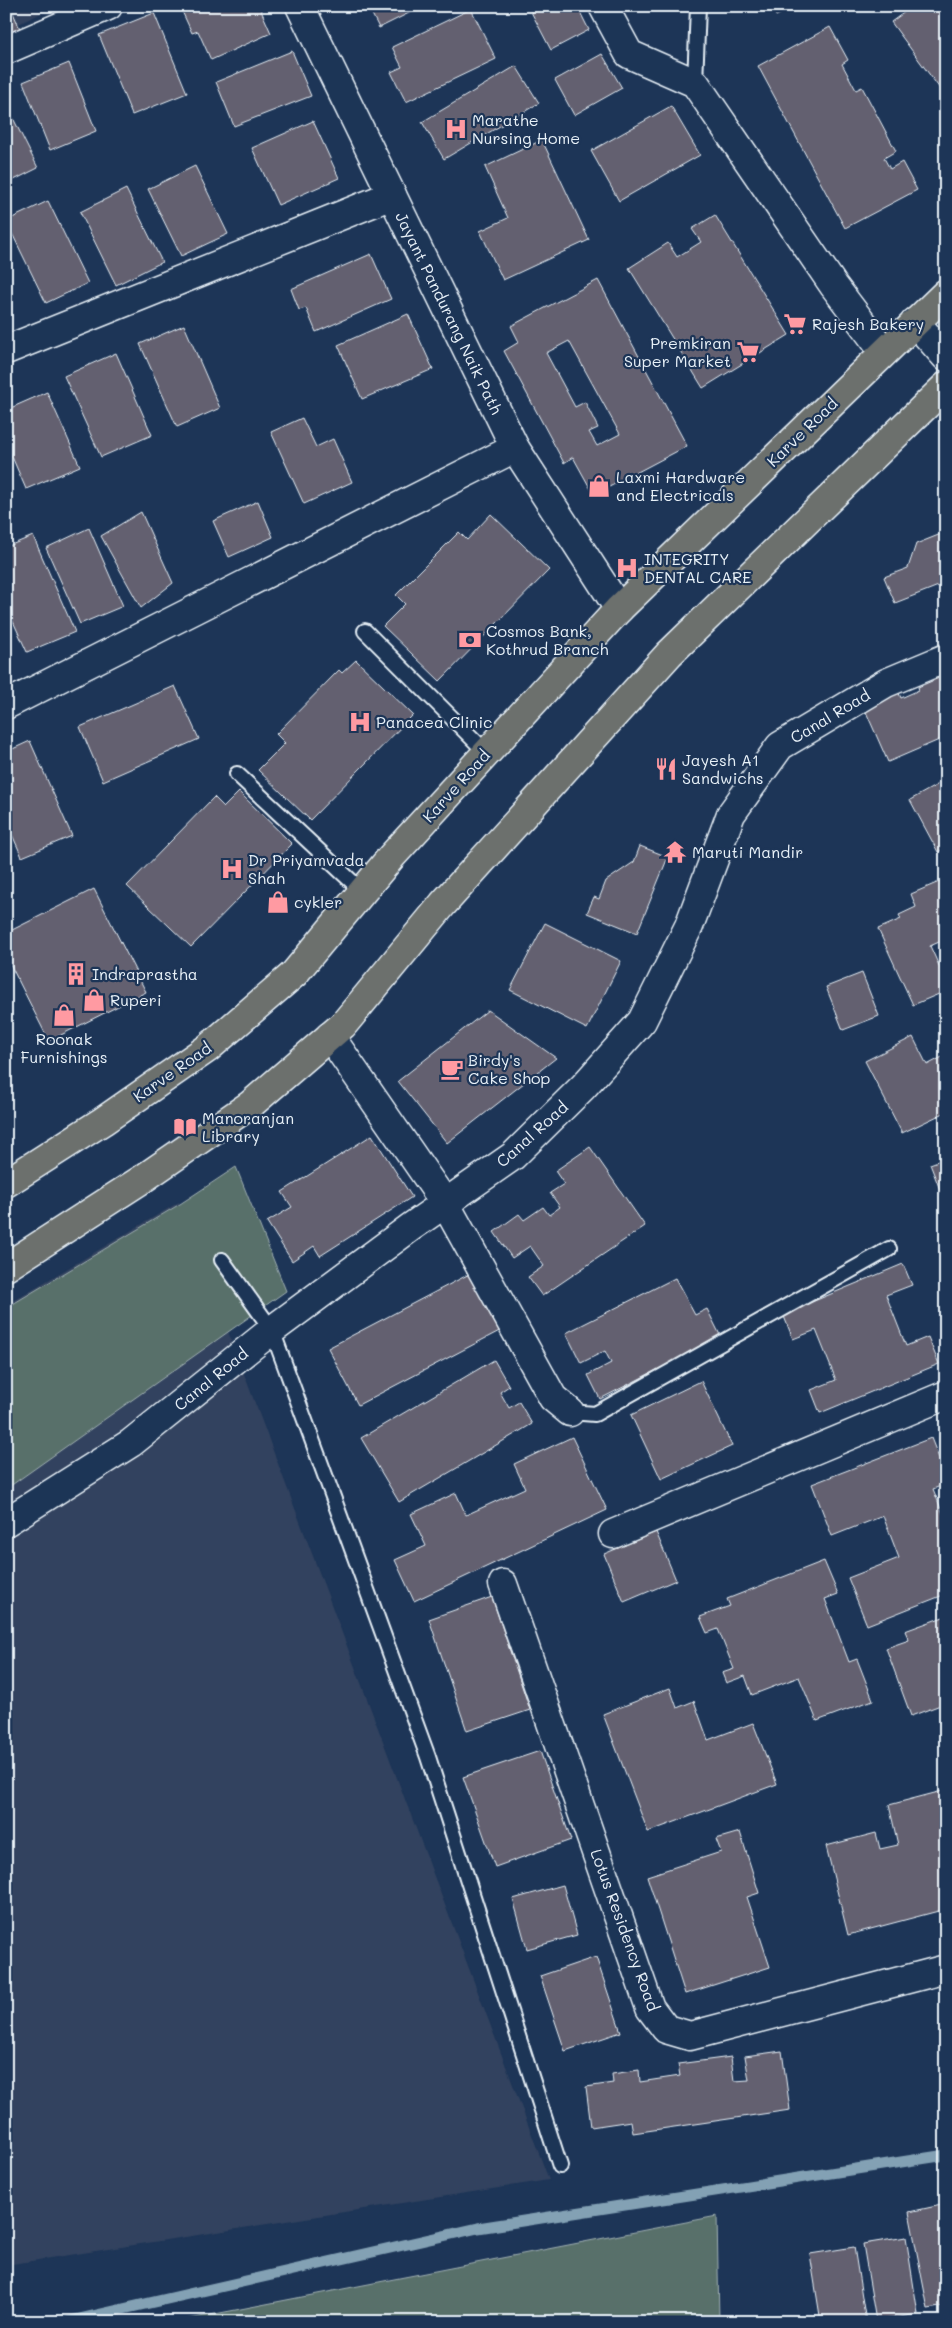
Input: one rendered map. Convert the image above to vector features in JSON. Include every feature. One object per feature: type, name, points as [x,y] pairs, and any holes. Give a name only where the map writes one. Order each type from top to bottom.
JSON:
[{"type":"main road","name":"Karve Road","points":[[6,1183],[103,1121],[208,1048],[294,974],[392,856],[619,609],[946,293]]},
{"type":"main road","points":[[6,1267],[141,1180],[250,1105],[343,1025],[443,904],[544,790],[669,654],[946,386]]},
{"type":"street","points":[[6,50],[108,6]]},
{"type":"street","name":"Jayant Pandurang Naik Path","points":[[300,6],[515,448],[619,609]]},
{"type":"street","points":[[602,6],[629,54],[695,83],[834,286],[884,352]]},
{"type":"street","points":[[6,350],[392,195]]},
{"type":"street","points":[[915,322],[946,357]]},
{"type":"street","points":[[6,705],[515,448]]},
{"type":"street","name":"Canal Road","points":[[6,1522],[131,1444],[272,1330],[445,1203],[513,1156],[583,1087],[642,1021],[689,926],[731,814],[780,746],[886,683],[946,658]]},
{"type":"street","points":[[330,1036],[445,1203],[553,1398],[570,1412]]},
{"type":"street","points":[[613,1534],[946,1395]]},
{"type":"street","name":"Lotus Residency Road","points":[[502,1584],[650,2008],[666,2029],[690,2036],[946,1969]]},
{"type":"lane","points":[[695,83],[698,6]]},
{"type":"lane","points":[[365,631],[486,752]]},
{"type":"lane","points":[[237,774],[363,892]]},
{"type":"lane","points":[[570,1412],[595,1414],[889,1249]]},
{"type":"lane","points":[[222,1260],[272,1330],[428,1757],[560,2166]]},
{"type":"shaded area","points":[[6,6],[56,6],[6,30]]},
{"type":"shaded area","points":[[179,1202],[549,2180],[6,2265],[6,1305]]},
{"type":"green space","points":[[236,1167],[286,1291],[6,1489],[6,1308],[180,1204]]},
{"type":"green space","points":[[717,2216],[719,2322],[174,2322]]},
{"type":"building","points":[[6,6],[10,6],[21,31],[6,37]]},
{"type":"building","points":[[188,6],[259,6],[271,33],[211,60],[198,31],[192,33],[181,9]]},
{"type":"building","points":[[368,6],[423,6],[379,28]]},
{"type":"building","points":[[528,6],[577,6],[589,30],[551,50]]},
{"type":"building","points":[[771,6],[796,6],[776,16]]},
{"type":"building","points":[[913,6],[946,6],[946,97],[891,22]]},
{"type":"building","points":[[471,9],[496,59],[406,102],[391,72],[402,67],[392,47]]},
{"type":"building","points":[[154,13],[187,93],[132,115],[99,35]]},
{"type":"building","points":[[830,27],[848,60],[842,64],[856,90],[862,87],[896,151],[884,158],[890,169],[902,162],[917,190],[845,228],[758,66]]},
{"type":"building","points":[[292,51],[311,96],[234,126],[216,82]]},
{"type":"building","points":[[602,54],[622,88],[574,115],[555,80]]},
{"type":"building","points":[[69,63],[96,131],[50,150],[23,82]]},
{"type":"building","points":[[516,66],[539,103],[444,159],[422,122]]},
{"type":"building","points":[[6,104],[38,168],[6,184]]},
{"type":"building","points":[[671,106],[700,155],[619,201],[591,151]]},
{"type":"building","points":[[313,121],[339,178],[278,205],[252,148]]},
{"type":"building","points":[[542,140],[589,240],[503,280],[480,231],[508,218],[485,167]]},
{"type":"building","points":[[195,166],[228,234],[181,256],[148,189]]},
{"type":"building","points":[[126,189],[162,262],[116,285],[80,212]]},
{"type":"building","points":[[48,201],[88,283],[46,303],[6,221]]},
{"type":"building","points":[[715,215],[789,335],[703,388],[629,268],[668,243],[677,257],[701,242],[692,229]]},
{"type":"building","points":[[371,254],[391,299],[316,332],[306,308],[299,310],[291,289]]},
{"type":"building","points":[[598,280],[687,446],[594,495],[573,457],[564,463],[504,351],[519,342],[511,326]],"holes":[[[569,341],[620,434],[597,446],[589,432],[598,428],[585,402],[575,407],[546,353]]]},
{"type":"building","points":[[408,314],[433,369],[362,399],[338,345]]},
{"type":"building","points":[[184,325],[220,408],[177,427],[140,344]]},
{"type":"building","points":[[116,353],[152,435],[101,457],[64,376]]},
{"type":"building","points":[[47,392],[80,466],[26,489],[6,443],[6,410]]},
{"type":"building","points":[[302,418],[316,447],[333,439],[352,482],[304,504],[271,432]]},
{"type":"building","points":[[258,501],[273,537],[229,557],[213,521]]},
{"type":"building","points":[[141,512],[173,583],[141,608],[101,536]]},
{"type":"building","points":[[491,514],[549,570],[440,681],[383,626],[405,604],[396,595],[459,532],[467,540]]},
{"type":"building","points":[[89,528],[123,606],[80,624],[46,548]]},
{"type":"building","points":[[946,532],[946,583],[895,603],[884,577],[908,568],[916,544]]},
{"type":"building","points":[[33,536],[75,632],[27,652],[6,606],[6,547]]},
{"type":"building","points":[[356,660],[413,715],[310,820],[258,770],[285,743],[276,734],[339,670],[342,673]]},
{"type":"building","points":[[946,675],[946,737],[888,762],[863,705],[898,691],[901,698],[919,690],[918,687]]},
{"type":"building","points":[[175,686],[199,739],[103,781],[80,727]]},
{"type":"building","points":[[30,741],[72,836],[22,857],[6,821],[6,752]]},
{"type":"building","points":[[946,780],[946,848],[938,852],[910,800]]},
{"type":"building","points":[[239,792],[292,844],[191,947],[127,886],[214,797],[224,807]]},
{"type":"building","points":[[640,846],[668,857],[637,933],[587,913],[594,897],[599,899],[606,881],[634,862]]},
{"type":"building","points":[[946,879],[946,939],[930,946],[946,981],[946,991],[913,1005],[878,929],[901,919],[899,915],[916,907],[911,894]]},
{"type":"building","name":"Indraprastha","points":[[94,889],[146,992],[49,1041],[6,956],[6,933]]},
{"type":"building","points":[[545,923],[621,961],[587,1029],[510,990]]},
{"type":"building","points":[[862,973],[879,1016],[843,1030],[826,987]]},
{"type":"building","points":[[488,1010],[556,1058],[447,1143],[398,1081]]},
{"type":"building","points":[[913,1037],[927,1065],[946,1055],[946,1112],[902,1133],[865,1061]]},
{"type":"building","points":[[372,1135],[412,1197],[320,1256],[314,1246],[292,1261],[267,1222],[292,1207],[282,1192]]},
{"type":"building","points":[[590,1147],[645,1226],[542,1296],[528,1277],[544,1266],[530,1246],[512,1258],[494,1232],[519,1214],[524,1220],[543,1207],[549,1215],[560,1207],[550,1193],[564,1184],[555,1171]]},
{"type":"building","points":[[946,1158],[946,1205],[930,1164]]},
{"type":"building","points":[[903,1264],[912,1285],[886,1295],[906,1346],[928,1337],[939,1364],[820,1413],[811,1390],[836,1380],[816,1330],[793,1339],[783,1314]]},
{"type":"building","points":[[477,1270],[507,1327],[358,1405],[328,1348]]},
{"type":"building","points":[[675,1278],[695,1315],[707,1309],[721,1337],[600,1399],[588,1375],[611,1363],[605,1351],[581,1363],[566,1333]]},
{"type":"building","points":[[494,1360],[509,1386],[500,1392],[509,1408],[519,1402],[532,1424],[399,1502],[361,1438]]},
{"type":"building","points":[[701,1381],[732,1446],[661,1479],[631,1415]]},
{"type":"building","points":[[572,1437],[607,1510],[414,1601],[395,1560],[426,1546],[411,1514],[456,1493],[466,1515],[525,1488],[514,1464]]},
{"type":"building","points":[[931,1438],[946,1476],[946,1484],[933,1489],[946,1521],[946,1594],[867,1625],[848,1578],[899,1558],[883,1516],[832,1536],[812,1484]]},
{"type":"building","points":[[656,1532],[676,1580],[624,1602],[604,1554]]},
{"type":"building","points":[[824,1561],[838,1594],[825,1599],[849,1662],[857,1659],[873,1700],[817,1721],[799,1677],[752,1695],[745,1676],[726,1683],[722,1673],[734,1669],[718,1629],[707,1633],[700,1617],[730,1606],[727,1599]]},
{"type":"building","points":[[492,1597],[530,1710],[467,1731],[429,1619]]},
{"type":"building","points":[[946,1616],[946,1703],[911,1716],[886,1648],[909,1640],[905,1631]]},
{"type":"building","points":[[670,1688],[677,1708],[694,1701],[708,1740],[753,1723],[777,1784],[648,1832],[603,1714]]},
{"type":"building","points":[[540,1751],[571,1840],[495,1867],[463,1777]]},
{"type":"building","points":[[946,1790],[946,1909],[848,1935],[826,1846],[876,1833],[880,1849],[898,1845],[889,1805]]},
{"type":"building","points":[[740,1832],[759,1893],[747,1897],[770,1967],[685,1994],[647,1876],[721,1852],[716,1839]]},
{"type":"building","points":[[563,1885],[577,1935],[527,1949],[513,1899]]},
{"type":"building","points":[[596,1957],[621,2032],[565,2051],[540,1976]]},
{"type":"building","points":[[782,2051],[790,2110],[633,2133],[631,2121],[591,2127],[586,2087],[613,2083],[612,2074],[639,2070],[640,2082],[680,2076],[678,2064],[731,2057],[734,2081],[749,2080],[745,2056]]},
{"type":"building","points":[[946,2204],[946,2306],[928,2309],[909,2212]]},
{"type":"building","points":[[906,2237],[918,2314],[876,2321],[863,2244]]},
{"type":"building","points":[[854,2247],[866,2322],[821,2322],[810,2254]]},
{"type":"waterway","points":[[66,2322],[478,2228],[946,2155]]},
{"type":"place","name":"Marathe Nursing Home","points":[[456,129]]},
{"type":"place","name":"Rajesh Bakery","points":[[795,324]]},
{"type":"place","name":"Premkiran Super Market","points":[[748,352]]},
{"type":"place","name":"Laxmi Hardware and Electricals","points":[[599,486]]},
{"type":"place","name":"INTEGRITY DENTAL CARE","points":[[627,568]]},
{"type":"place","name":"Cosmos Bank, Kothrud Branch","points":[[470,640]]},
{"type":"place","name":"Panacea Clinic","points":[[360,722]]},
{"type":"place","name":"Jayesh A1 Sandwichs","points":[[666,769]]},
{"type":"place","name":"Maruti Mandir","points":[[675,852]]},
{"type":"place","name":"Dr Priyamvada Shah","points":[[232,869]]},
{"type":"place","name":"cykler","points":[[278,902]]},
{"type":"place","name":"Indraprastha","points":[[76,974]]},
{"type":"place","name":"Ruperi","points":[[94,1000]]},
{"type":"place","name":"Roonak Furnishings","points":[[64,1015]]},
{"type":"place","name":"Birdy's Cake Shop","points":[[452,1069]]},
{"type":"place","name":"Manoranjan Library","points":[[185,1127]]}]
